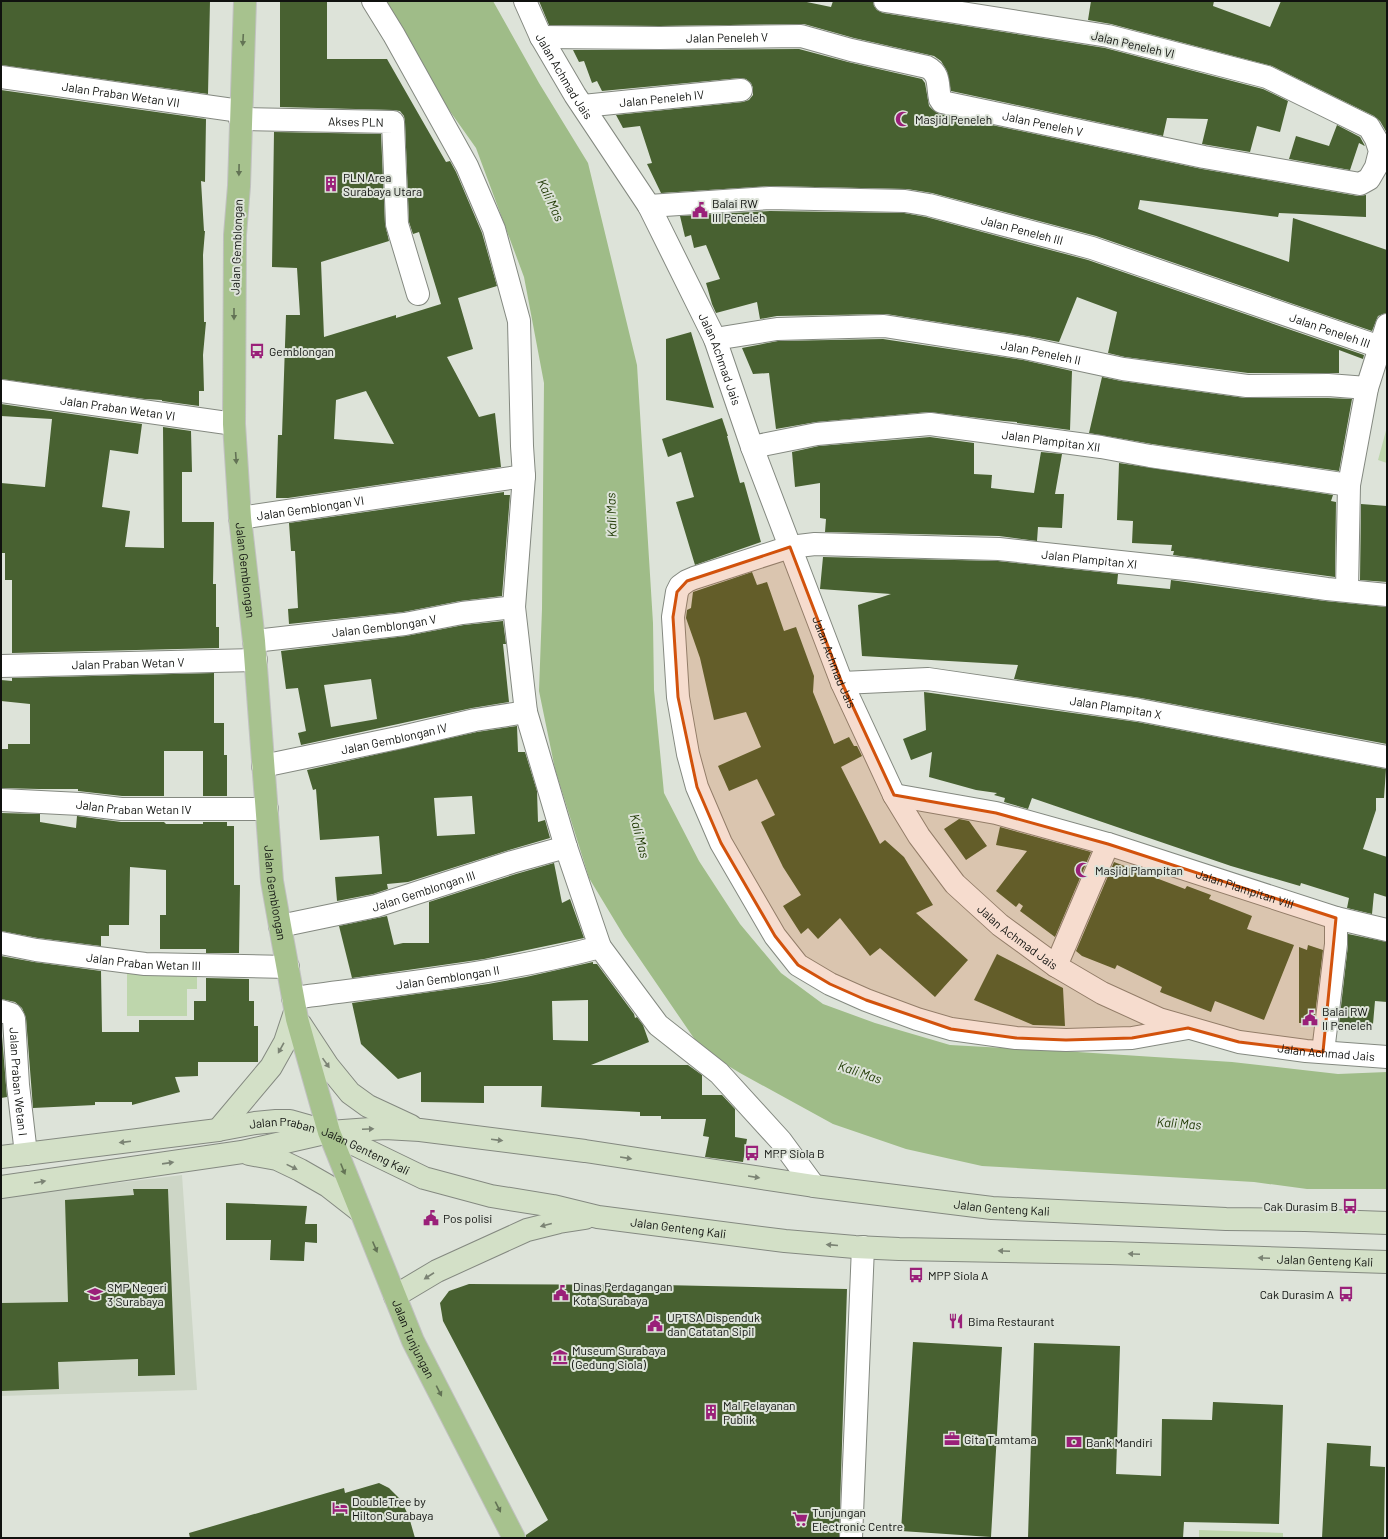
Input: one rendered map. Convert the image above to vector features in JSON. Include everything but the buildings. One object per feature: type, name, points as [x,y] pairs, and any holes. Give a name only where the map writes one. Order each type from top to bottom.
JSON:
[{"type":"main road","name":"Jalan Gemblongan","points":[[245,1],[240,115],[239,186],[235,236],[234,424],[240,518],[255,650],[272,880],[295,1009],[329,1132]]},
{"type":"main road","points":[[218,1130],[271,1068],[285,1042],[295,1009]]},
{"type":"main road","points":[[295,1009],[328,1066],[350,1093],[368,1106],[420,1130]]},
{"type":"main road","name":"Jalan Praban","points":[[1,1157],[218,1130],[255,1123],[276,1121],[290,1121],[329,1132]]},
{"type":"main road","name":"Jalan Genteng Kali","points":[[329,1132],[385,1128],[420,1130],[584,1151],[814,1186],[992,1208],[1226,1219],[1387,1223]]},
{"type":"main road","name":"Jalan Genteng Kali","points":[[329,1132],[364,1148],[402,1169],[424,1178],[491,1196],[553,1206],[598,1217],[785,1241],[863,1247],[1387,1262]]},
{"type":"main road","name":"Jalan Praban","points":[[1,1187],[242,1152],[329,1132]]},
{"type":"main road","name":"Jalan Tunjungan","points":[[329,1132],[413,1341],[514,1538]]},
{"type":"main road","points":[[242,1152],[277,1159],[300,1170],[328,1186],[360,1211]]},
{"type":"main road","points":[[395,1296],[437,1271],[527,1230],[559,1222],[598,1217]]},
{"type":"street","points":[[373,1],[394,35],[467,166],[494,229],[519,321],[524,476],[514,607],[526,712],[566,847],[600,947],[658,1025],[719,1073],[781,1141],[814,1186]]},
{"type":"street","name":"Jalan Achmad Jais","points":[[525,1],[541,37],[583,106],[649,206],[715,339],[752,447],[842,683],[894,796],[919,836],[955,884],[1000,925],[1056,966],[1102,993],[1159,1019],[1239,1042],[1306,1051],[1387,1057]]},
{"type":"street","name":"Jalan Peneleh VI","points":[[885,1],[1108,36],[1267,77],[1369,127]]},
{"type":"street","name":"Jalan Peneleh V","points":[[541,37],[660,38],[802,36],[851,50],[927,67],[934,71],[938,78],[939,95],[942,102],[1204,157],[1360,184],[1369,179],[1376,167],[1380,151],[1376,139],[1369,127]]},
{"type":"street","name":"Jalan Praban Wetan VII","points":[[1,77],[240,115]]},
{"type":"street","name":"Jalan Peneleh IV","points":[[583,106],[741,90]]},
{"type":"street","name":"Akses PLN","points":[[240,115],[393,122],[398,224],[418,294]]},
{"type":"street","name":"Jalan Peneleh III","points":[[649,206],[770,198],[905,201],[929,205],[1092,248],[1380,347]]},
{"type":"street","points":[[1347,590],[1349,485],[1367,388],[1387,325]]},
{"type":"street","name":"Jalan Peneleh II","points":[[715,339],[777,329],[884,326],[1025,348],[1123,369],[1247,386],[1328,385],[1367,388]]},
{"type":"street","name":"Jalan Praban Wetan VI","points":[[1,391],[234,424]]},
{"type":"street","name":"Jalan Plampitan XII","points":[[752,447],[817,434],[930,424],[1101,447],[1150,456],[1349,485]]},
{"type":"street","name":"Jalan Gemblongan VI","points":[[240,518],[524,476]]},
{"type":"street","name":"Jalan Plampitan XI","points":[[1188,1028],[1132,1038],[1066,1040],[1016,1038],[951,1029],[866,1000],[830,984],[798,965],[775,936],[721,843],[697,787],[688,754],[678,697],[673,617],[677,592],[680,586],[687,581],[790,547],[815,544],[999,549],[1195,570],[1387,596]]},
{"type":"street","name":"Jalan Gemblongan V","points":[[255,650],[462,613],[514,607]]},
{"type":"street","name":"Jalan Praban Wetan V","points":[[1,666],[255,650]]},
{"type":"street","name":"Jalan Plampitan X","points":[[842,683],[928,679],[1139,710],[1387,757]]},
{"type":"street","name":"Jalan Gemblongan IV","points":[[264,766],[475,720],[526,712]]},
{"type":"street","name":"Jalan Plampitan VIII","points":[[894,796],[996,813],[1108,844],[1336,918],[1387,930]]},
{"type":"street","name":"Jalan Praban Wetan IV","points":[[1,800],[80,804],[121,809],[267,809]]},
{"type":"street","points":[[1056,966],[1108,844]]},
{"type":"street","name":"Jalan Gemblongan III","points":[[280,926],[376,906],[512,862],[566,847]]},
{"type":"street","points":[[1323,1052],[1336,944],[1336,918]]},
{"type":"street","name":"Jalan Praban Wetan III","points":[[1,943],[36,950],[145,964],[288,968]]},
{"type":"street","name":"Jalan Gemblongan II","points":[[295,1009],[425,981],[488,971],[600,947]]},
{"type":"street","name":"Jalan Praban Wetan I","points":[[4,1012],[11,1014],[14,1019],[18,1085],[26,1154]]},
{"type":"street","points":[[851,1538],[863,1247]]},
{"type":"highlighted area","points":[[790,547],[842,683],[894,795],[996,813],[1108,844],[1336,918],[1323,1052],[1239,1042],[1188,1028],[1132,1038],[1066,1040],[1016,1038],[951,1029],[866,1000],[830,984],[798,965],[775,936],[721,843],[697,787],[678,697],[673,617],[677,592],[687,581]]},
{"type":"shaded area","points":[[1387,427],[1387,463],[1378,460]]},
{"type":"shaded area","points":[[197,954],[197,989],[187,989],[187,1016],[127,1016],[127,955]]},
{"type":"shaded area","name":"SMP Negeri 3 Surabaya","points":[[182,1175],[197,1390],[1,1396],[1,1197]]},
{"type":"shaded area","points":[[1199,1530],[1283,1533],[1283,1538],[1199,1538]]},
{"type":"water","name":"Kali Mas","points":[[384,1],[493,1],[539,83],[588,163],[637,365],[653,623],[654,690],[664,793],[699,861],[740,924],[781,973],[823,1004],[875,1023],[950,1045],[1232,1062],[1338,1074],[1387,1072],[1387,1189],[1307,1189],[1254,1182],[982,1166],[906,1149],[833,1124],[740,1073],[702,1050],[624,936],[589,878],[555,769],[539,691],[542,609],[544,383],[524,277],[476,148],[408,52]]},
{"type":"place","name":"Masjid Peneleh","points":[[903,119]]},
{"type":"place","name":"PLN Area Surabaya Utara","points":[[331,184]]},
{"type":"place","name":"Balai RW III Peneleh","points":[[700,210]]},
{"type":"place","name":"Gemblongan","points":[[257,351]]},
{"type":"place","name":"Masjid Plampitan","points":[[1083,870]]},
{"type":"place","name":"Balai RW II Peneleh","points":[[1310,1018]]},
{"type":"place","name":"MPP Siola B","points":[[752,1153]]},
{"type":"place","name":"Cak Durasim B","points":[[1350,1206]]},
{"type":"place","name":"Pos polisi","points":[[431,1218]]},
{"type":"place","name":"MPP Siola A","points":[[916,1275]]},
{"type":"place","name":"Dinas Perdagangan Kota Surabaya","points":[[561,1293]]},
{"type":"place","name":"SMP Negeri 3 Surabaya","points":[[95,1294]]},
{"type":"place","name":"Cak Durasim A","points":[[1346,1294]]},
{"type":"place","name":"Bima Restaurant","points":[[956,1321]]},
{"type":"place","name":"UPTSA Dispenduk dan Catatan Sipil","points":[[655,1324]]},
{"type":"place","name":"Museum Surabaya (Gedung Siola)","points":[[560,1357]]},
{"type":"place","name":"Mal Pelayanan Publik","points":[[711,1412]]},
{"type":"place","name":"Gita Tamtama","points":[[952,1439]]},
{"type":"place","name":"Bank Mandiri","points":[[1074,1442]]},
{"type":"place","name":"DoubleTree by Hilton Surabaya","points":[[340,1508]]},
{"type":"place","name":"Tunjungan Electronic Centre","points":[[800,1519]]}]
